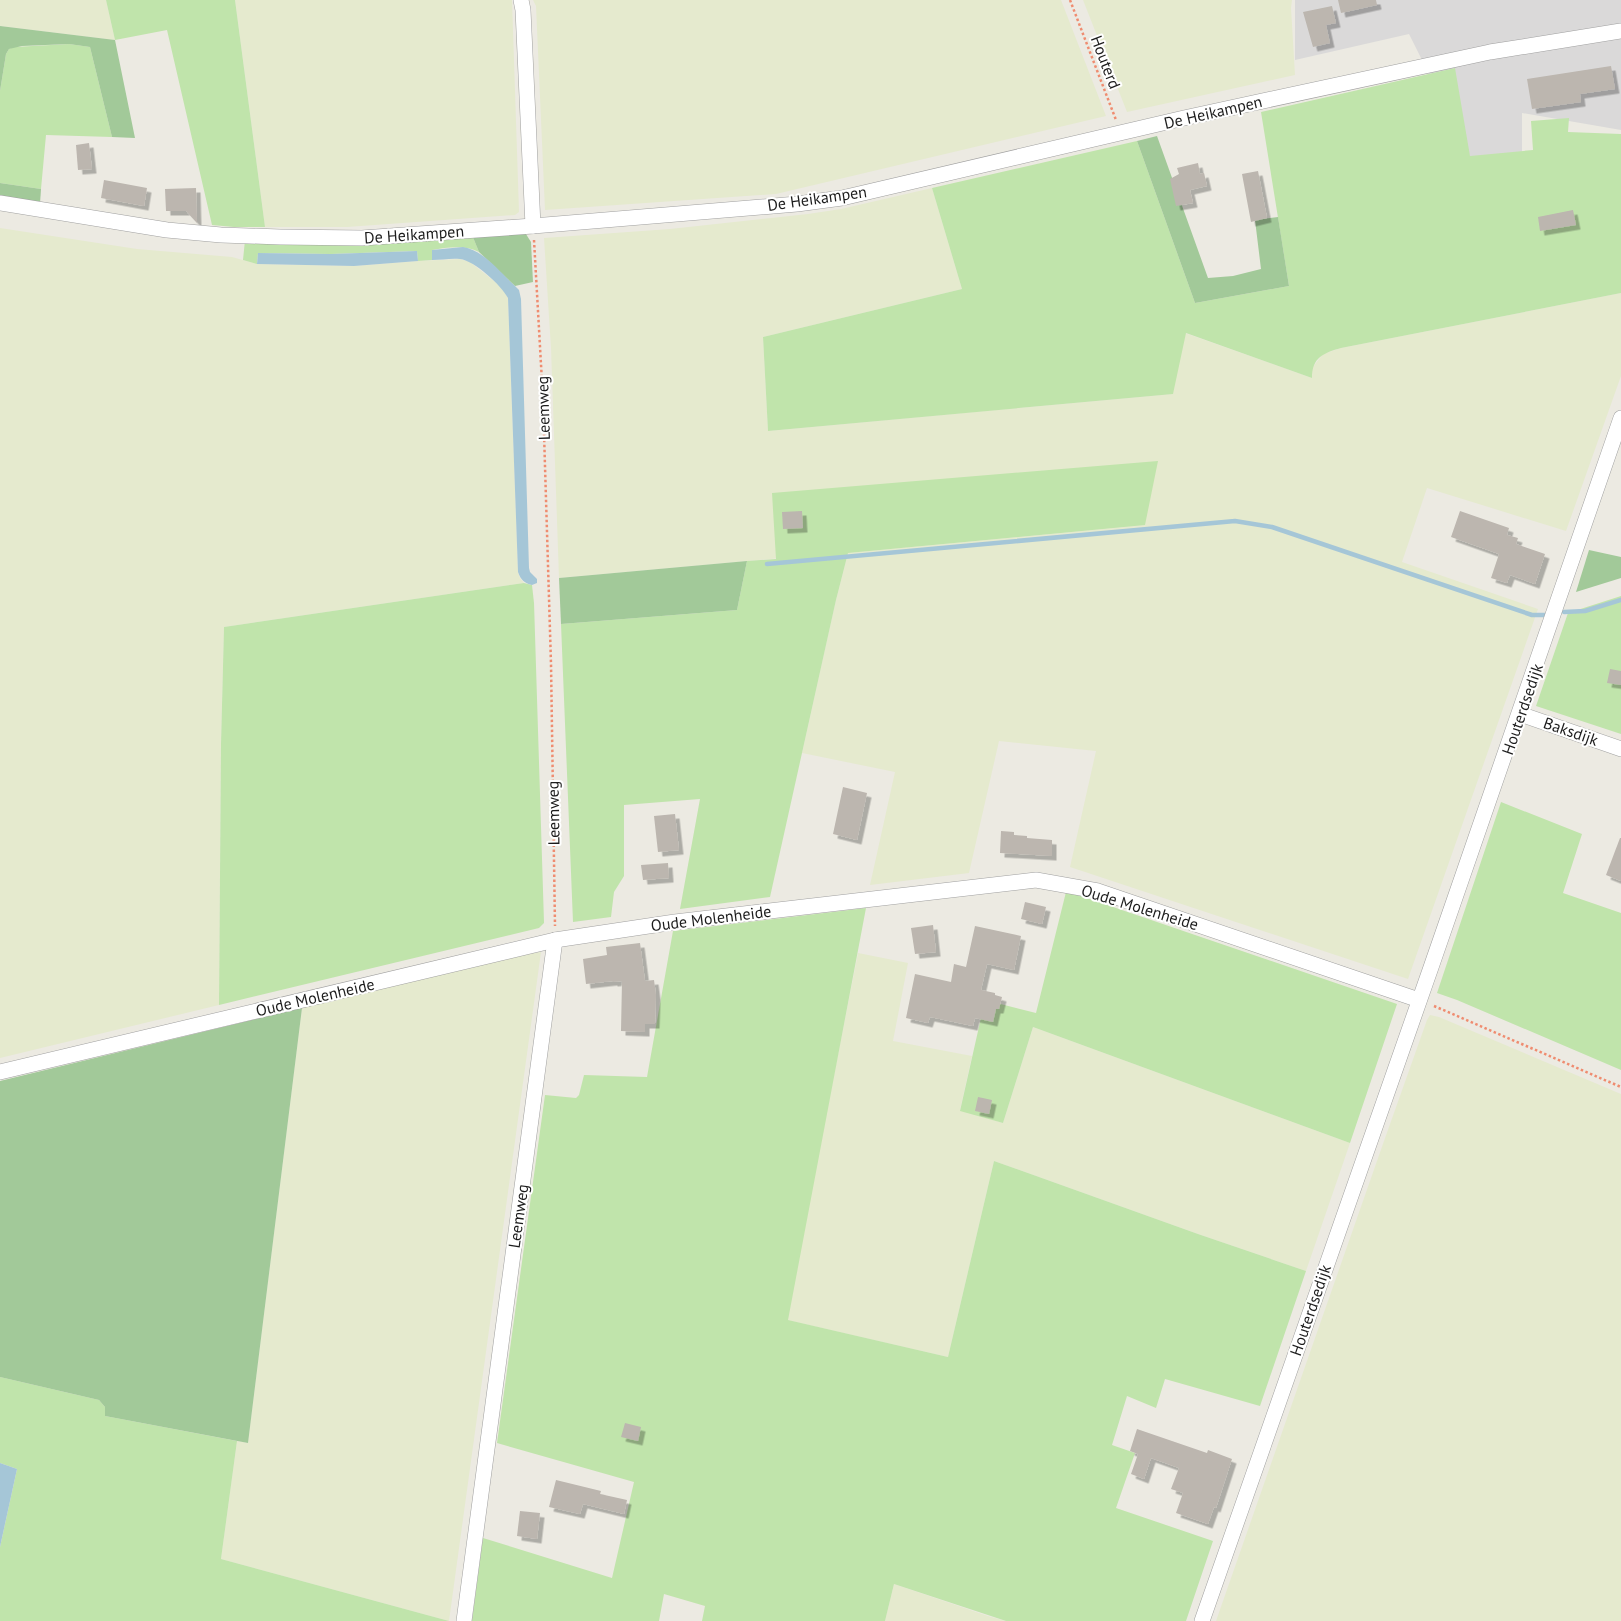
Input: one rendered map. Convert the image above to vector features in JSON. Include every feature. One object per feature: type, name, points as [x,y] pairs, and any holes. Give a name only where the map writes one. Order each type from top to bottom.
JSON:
[{"type":"street","points":[[521,0],[533,226]]},
{"type":"street","name":"De Heikampen","points":[[0,203],[167,230],[221,235],[362,238],[797,204],[842,198],[1184,118],[1490,52],[1621,31]]},
{"type":"street","name":"Houterdsedijk","points":[[1202,1621],[1520,714],[1621,418]]},
{"type":"street","name":"Baksdijk","points":[[1520,714],[1621,749]]},
{"type":"street","name":"Oude Molenheide","points":[[0,1072],[555,940],[675,922],[1036,880],[1098,891],[1419,1000]]},
{"type":"street","name":"Leemweg","points":[[464,1621],[555,940]]},
{"type":"path","name":"Houterd","points":[[1070,0],[1122,133]]},
{"type":"path","name":"Leemweg","points":[[533,226],[543,400],[551,664],[555,940]]},
{"type":"path","points":[[1419,1000],[1621,1087]]},
{"type":"shaded area","points":[[1295,0],[1621,0],[1621,130],[1522,113],[1522,164],[1474,164],[1409,34],[1295,60]]},
{"type":"green space","points":[[0,0],[106,0],[115,40],[0,26]]},
{"type":"green space","points":[[106,0],[235,0],[265,227],[212,225],[167,30],[115,40]]},
{"type":"green space","points":[[235,0],[512,0],[519,212],[515,215],[347,227],[265,227]]},
{"type":"green space","points":[[533,0],[1061,0],[1106,116],[776,194],[545,210],[536,6]]},
{"type":"green space","points":[[1083,0],[1292,0],[1295,75],[1127,112]]},
{"type":"green space","points":[[0,26],[115,40],[135,138],[112,137],[90,47],[69,44],[22,46],[9,49],[6,54],[0,91]]},
{"type":"green space","points":[[69,44],[90,47],[112,137],[46,135],[41,189],[0,183],[0,91],[6,54],[9,49],[14,47]]},
{"type":"green space","points":[[1455,68],[1470,156],[1533,150],[1531,121],[1569,118],[1568,132],[1621,134],[1621,293],[1341,348],[1320,357],[1314,365],[1312,378],[1186,333],[1173,394],[768,431],[763,337],[962,289],[932,188],[1137,141],[1195,303],[1289,286],[1261,112]]},
{"type":"green space","points":[[1157,136],[1208,278],[1233,276],[1261,269],[1255,220],[1278,217],[1289,286],[1195,303],[1137,141]]},
{"type":"green space","points":[[0,183],[41,189],[40,204],[0,198]]},
{"type":"green space","points":[[932,188],[962,289],[763,337],[768,431],[1172,394],[1185,333],[1312,378],[1312,368],[1323,354],[1341,348],[1621,293],[1621,376],[1566,531],[1427,488],[1402,562],[1538,609],[1408,979],[1070,867],[1096,751],[999,741],[969,873],[870,885],[895,772],[802,753],[848,553],[1145,525],[559,578],[551,348],[544,238],[670,229],[808,214],[841,209]]},
{"type":"green space","points":[[0,228],[137,249],[232,257],[257,264],[354,266],[460,259],[470,262],[498,284],[508,298],[518,572],[524,583],[224,627],[219,1005],[0,1058]]},
{"type":"green space","points":[[524,231],[531,242],[533,282],[515,286],[479,252],[472,235]]},
{"type":"green space","points":[[472,235],[479,252],[450,247],[432,250],[432,260],[418,261],[417,251],[331,254],[258,253],[257,264],[243,260],[245,240]]},
{"type":"green space","points":[[1158,461],[1145,525],[848,553],[770,897],[680,909],[700,799],[624,805],[624,876],[614,892],[611,917],[573,922],[561,624],[737,610],[747,561],[776,559],[772,493]]},
{"type":"green space","points":[[1589,550],[1621,557],[1621,578],[1576,592]]},
{"type":"green space","points":[[747,561],[737,610],[561,624],[559,578]]},
{"type":"green space","points":[[524,583],[532,585],[534,603],[544,923],[539,928],[219,1005],[224,627]]},
{"type":"green space","points":[[1621,596],[1621,734],[1536,706],[1568,613]]},
{"type":"green space","points":[[1501,802],[1582,834],[1563,893],[1621,913],[1621,1070],[1437,993]]},
{"type":"green space","points":[[1066,892],[1397,1004],[1350,1143],[1033,1027],[1003,1123],[960,1111],[985,1000],[1036,1013]]},
{"type":"green space","points":[[866,908],[788,1320],[948,1357],[994,1161],[1306,1271],[1260,1406],[1165,1379],[1156,1408],[1127,1396],[1112,1445],[1135,1453],[1116,1508],[1213,1541],[1186,1621],[1006,1621],[894,1584],[885,1621],[702,1621],[705,1606],[664,1594],[659,1621],[472,1621],[483,1538],[612,1578],[634,1482],[497,1443],[545,1095],[576,1098],[579,1095],[584,1075],[647,1077],[673,931]]},
{"type":"green space","points":[[541,952],[449,1621],[221,1559],[237,1441],[248,1443],[302,1008],[525,954]]},
{"type":"green space","points":[[858,953],[908,963],[893,1041],[972,1056],[960,1110],[1003,1123],[1033,1027],[1350,1143],[1306,1271],[994,1161],[948,1357],[787,1320]]},
{"type":"green space","points":[[302,1008],[248,1443],[105,1416],[105,1407],[99,1400],[0,1377],[0,1081]]},
{"type":"green space","points":[[1430,1015],[1439,1017],[1621,1094],[1621,1621],[1216,1621],[1384,1141]]},
{"type":"green space","points":[[0,1377],[99,1400],[105,1407],[105,1416],[237,1441],[221,1559],[449,1621],[0,1621],[0,1547],[17,1469],[0,1463]]},
{"type":"green space","points":[[894,1584],[988,1616],[1006,1621],[885,1621]]},
{"type":"water","points":[[463,247],[477,252],[491,262],[519,290],[521,299],[529,568],[530,572],[537,579],[537,583],[532,585],[523,581],[518,572],[508,298],[487,274],[473,264],[460,259],[432,260],[432,250]]},
{"type":"water","points":[[417,251],[418,261],[354,266],[257,264],[258,253],[331,254]]},
{"type":"water","points":[[0,1463],[17,1469],[0,1547]]},
{"type":"building","points":[[1338,0],[1376,0],[1377,5],[1341,13]]},
{"type":"building","points":[[1332,6],[1336,23],[1326,25],[1330,43],[1313,47],[1303,12]]},
{"type":"building","points":[[1611,66],[1615,89],[1580,94],[1581,102],[1532,109],[1527,79]]},
{"type":"building","points":[[89,143],[92,169],[78,170],[76,145]]},
{"type":"building","points":[[1198,163],[1200,174],[1204,173],[1207,186],[1190,190],[1193,203],[1176,206],[1170,179],[1179,174],[1177,168]]},
{"type":"building","points":[[1258,171],[1267,218],[1251,222],[1242,174]]},
{"type":"building","points":[[104,180],[147,188],[144,206],[101,198]]},
{"type":"building","points":[[196,188],[197,223],[186,211],[166,211],[165,189]]},
{"type":"building","points":[[1573,210],[1576,225],[1540,231],[1538,217]]},
{"type":"building","points":[[802,511],[803,528],[783,529],[782,512]]},
{"type":"building","points":[[1460,511],[1509,528],[1507,535],[1518,538],[1516,544],[1545,554],[1535,584],[1510,575],[1507,583],[1491,578],[1499,554],[1451,537]]},
{"type":"building","points":[[1610,669],[1621,671],[1621,685],[1607,683]]},
{"type":"building","points":[[843,787],[867,793],[857,840],[833,834]]},
{"type":"building","points":[[675,814],[679,850],[658,852],[654,816]]},
{"type":"building","points":[[1001,831],[1014,832],[1014,835],[1027,836],[1027,838],[1052,840],[1052,856],[1000,853]]},
{"type":"building","points":[[1621,838],[1621,881],[1606,875]]},
{"type":"building","points":[[668,863],[669,878],[643,880],[641,865]]},
{"type":"building","points":[[1025,902],[1046,907],[1042,924],[1021,919]]},
{"type":"building","points":[[933,925],[936,952],[915,954],[911,928]]},
{"type":"building","points":[[975,926],[1021,936],[1014,970],[987,964],[981,990],[995,993],[995,995],[1002,997],[999,1009],[996,1009],[993,1022],[975,1018],[973,1026],[930,1017],[928,1023],[906,1018],[915,974],[951,982],[954,964],[966,967]]},
{"type":"building","points":[[640,943],[645,981],[654,980],[656,995],[655,1024],[645,1024],[645,1032],[621,1031],[622,981],[586,984],[583,959],[607,955],[606,947]]},
{"type":"building","points":[[978,1097],[992,1100],[989,1114],[975,1111]]},
{"type":"building","points":[[625,1423],[641,1427],[638,1441],[621,1437]]},
{"type":"building","points":[[1137,1429],[1207,1453],[1208,1450],[1232,1459],[1216,1508],[1214,1507],[1208,1524],[1176,1513],[1183,1493],[1171,1489],[1179,1468],[1151,1458],[1144,1479],[1131,1474],[1138,1454],[1130,1451]]},
{"type":"building","points":[[556,1480],[601,1491],[600,1494],[627,1500],[624,1514],[583,1504],[580,1514],[549,1507]]},
{"type":"building","points":[[520,1511],[540,1513],[537,1539],[517,1536]]},
{"type":"waterway","points":[[767,564],[1235,521],[1272,527],[1532,615],[1546,615]]},
{"type":"waterway","points":[[1564,612],[1585,611],[1621,600]]}]
